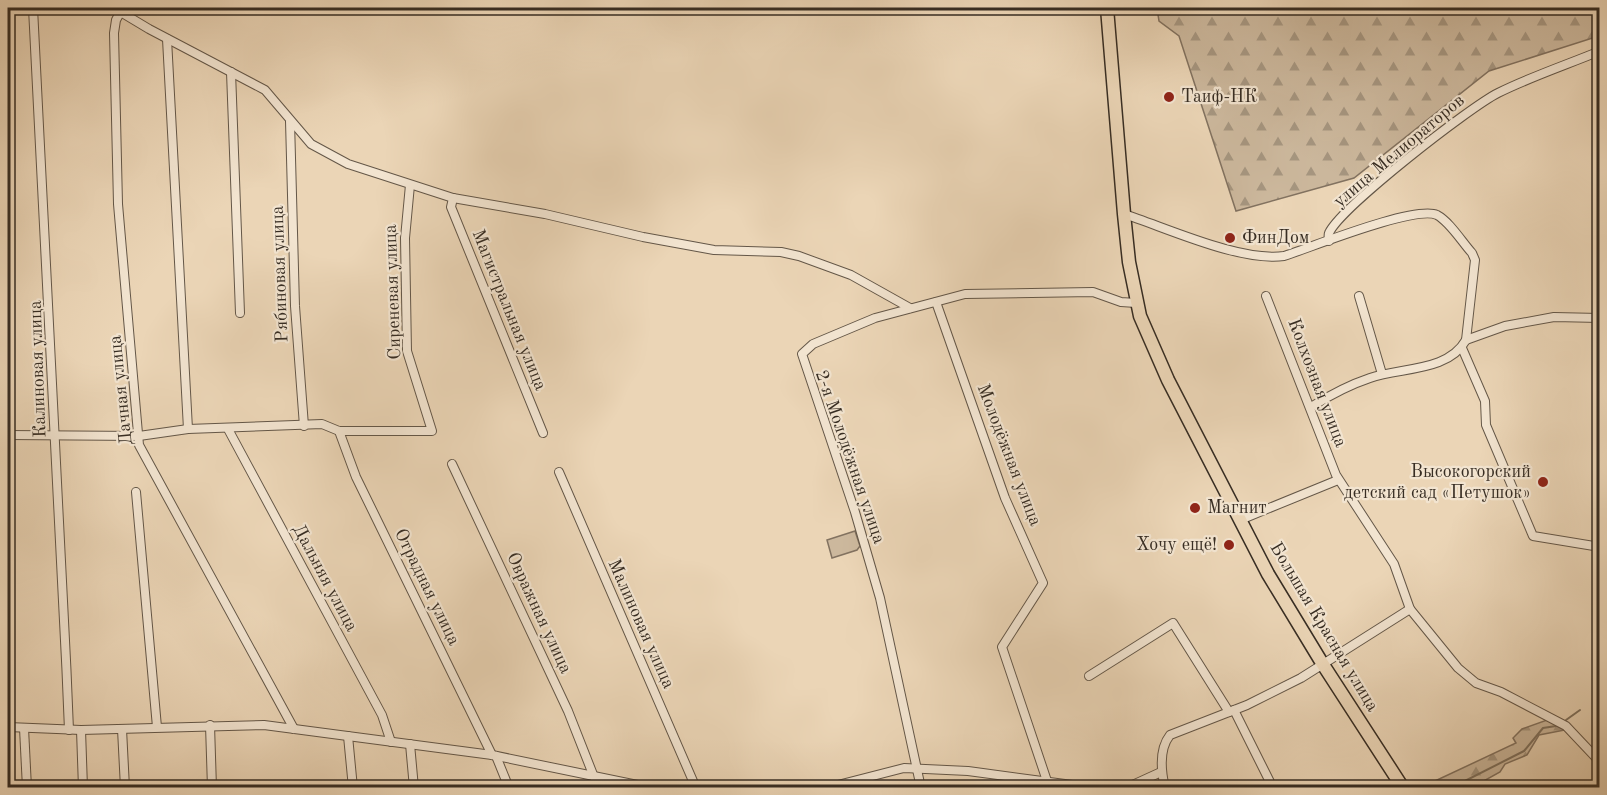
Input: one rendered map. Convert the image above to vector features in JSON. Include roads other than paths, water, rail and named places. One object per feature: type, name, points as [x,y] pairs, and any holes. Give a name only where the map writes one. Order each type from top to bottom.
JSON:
[{"type":"main road","name":"Большая Красная улица","points":[[1107,8],[1122,197],[1136,303],[1158,360],[1240,520],[1322,663],[1403,788]]},
{"type":"street","name":"Калиновая улица","points":[[33,8],[57,436],[56,487],[69,730]]},
{"type":"street","points":[[71,8],[95,8]]},
{"type":"street","points":[[133,19],[135,8]]},
{"type":"street","points":[[118,9],[167,39],[265,90],[311,144],[329,156],[453,198],[545,214],[692,247],[799,256],[851,275],[910,308]]},
{"type":"street","name":"Дачная улица","points":[[118,9],[114,33],[118,204],[140,445],[149,467],[294,729]]},
{"type":"street","points":[[167,39],[188,429]]},
{"type":"street","name":"улица Мелиораторов","points":[[1329,242],[1329,234],[1337,223],[1367,194],[1463,115],[1497,93],[1599,51]]},
{"type":"street","points":[[231,72],[240,313]]},
{"type":"street","name":"Рябиновая улица","points":[[290,121],[295,306],[304,426]]},
{"type":"street","name":"Сиреневая улица","points":[[339,430],[432,431],[407,351],[405,237],[410,185]]},
{"type":"street","name":"Магистральная улица","points":[[453,198],[451,207],[543,433]]},
{"type":"street","points":[[1124,214],[1258,257],[1284,256],[1397,218],[1429,213],[1439,216],[1472,253],[1475,260],[1466,340],[1462,348],[1448,359],[1434,364],[1382,374],[1342,389],[1311,407]]},
{"type":"street","name":"2-я Молодёжная улица","points":[[921,788],[880,598],[855,512],[802,354],[813,344],[844,330],[910,308],[965,294],[1093,292],[1121,302],[1136,303]]},
{"type":"street","name":"Колхозная улица","points":[[1266,296],[1338,480],[1394,564],[1410,609],[1458,668],[1476,683],[1501,692],[1566,726],[1599,762]]},
{"type":"street","points":[[1359,296],[1382,374]]},
{"type":"street","name":"Молодёжная улица","points":[[936,302],[1005,498],[1043,583],[1002,647],[1047,781]]},
{"type":"street","points":[[1466,340],[1505,326],[1554,316],[1599,318]]},
{"type":"street","points":[[1462,348],[1485,401],[1486,425],[1533,536],[1599,547]]},
{"type":"street","points":[[8,435],[139,436],[188,429],[322,424],[339,430]]},
{"type":"street","name":"Дальняя улица","points":[[228,429],[382,716],[392,742]]},
{"type":"street","name":"Отрадная улица","points":[[339,430],[356,477],[509,788]]},
{"type":"street","name":"Овражная улица","points":[[452,464],[603,788]]},
{"type":"street","name":"Малиновая улица","points":[[559,472],[696,788]]},
{"type":"street","points":[[1240,520],[1338,480]]},
{"type":"street","points":[[136,492],[157,727]]},
{"type":"street","points":[[1166,788],[1161,772],[1163,743],[1170,735],[1231,711],[1300,678],[1410,609]]},
{"type":"street","points":[[1089,676],[1173,624],[1231,711],[1273,788]]},
{"type":"street","points":[[8,727],[81,730],[248,724],[494,756],[652,788]]},
{"type":"street","points":[[210,725],[212,788]]},
{"type":"street","points":[[24,728],[27,788]]},
{"type":"street","points":[[122,729],[125,788]]},
{"type":"street","points":[[81,730],[83,788]]},
{"type":"street","points":[[348,736],[353,788]]},
{"type":"street","points":[[410,744],[414,788]]},
{"type":"street","points":[[826,788],[888,770],[918,768],[968,771],[1095,788]]},
{"type":"street","points":[[1126,788],[1161,772]]},
{"type":"waterway","points":[[1566,720],[1580,710]]},
{"type":"waterway","points":[[1451,788],[1524,751],[1543,728],[1556,726]]},
{"type":"place","name":"Таиф-НК","points":[[1169,97]]},
{"type":"place","name":"ФинДом","points":[[1230,238]]},
{"type":"place","name":"Высокогорский детский сад «Петушок»","points":[[1543,482]]},
{"type":"place","name":"Магнит","points":[[1195,508]]},
{"type":"place","name":"Хочу ещё!","points":[[1229,545]]}]
